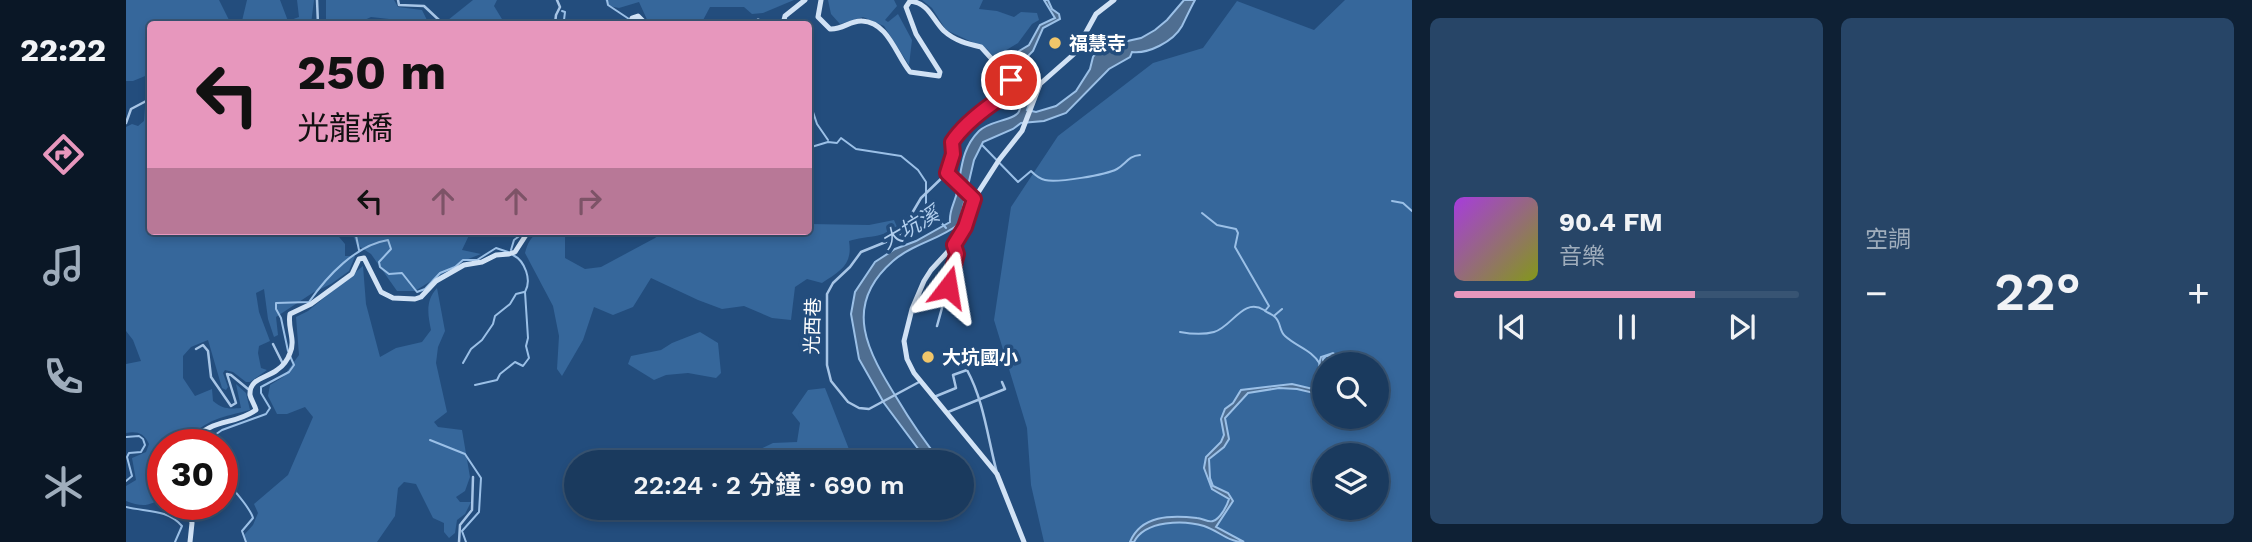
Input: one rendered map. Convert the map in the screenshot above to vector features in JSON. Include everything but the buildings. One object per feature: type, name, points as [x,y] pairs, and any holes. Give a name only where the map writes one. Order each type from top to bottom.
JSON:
[{"type":"street","points":[[317,0],[318,21]]},
{"type":"street","points":[[398,0],[400,5],[424,6],[438,21]]},
{"type":"street","points":[[555,21],[560,7],[557,0]]},
{"type":"street","points":[[784,21],[785,16],[805,0]]},
{"type":"street","points":[[821,0],[818,17],[830,29],[843,28],[859,21],[869,23],[885,34],[910,72],[939,76],[940,72],[916,34],[906,7],[910,1],[920,2],[931,12],[942,29],[969,45],[981,47],[1011,80],[1013,87],[1009,95],[995,102],[970,122],[954,138],[951,147],[953,154],[947,173],[974,199]]},
{"type":"street","points":[[997,474],[921,381],[907,359],[904,341],[907,326],[930,270],[954,245],[965,227],[974,199],[1026,123],[1038,91],[1047,77],[1074,54],[1096,13],[1114,0]]},
{"type":"street","points":[[986,110],[1010,99],[1026,84],[1038,91]]},
{"type":"street","points":[[126,123],[131,109],[147,101]]},
{"type":"street","name":"光西巷","points":[[921,381],[869,409],[856,407],[842,397],[831,381],[827,365],[827,294],[833,283],[861,252],[898,237],[921,198],[947,173]]},
{"type":"street","points":[[251,391],[256,381],[283,364],[292,347],[290,314],[311,304],[352,274],[359,259],[366,261],[381,292],[387,296],[415,299],[421,297],[436,281],[464,265],[515,252],[526,235]]},
{"type":"street","points":[[937,326],[957,254],[954,245]]},
{"type":"street","points":[[273,344],[283,364]]},
{"type":"street","points":[[197,349],[204,345],[208,351],[211,377],[231,406],[236,402],[227,374],[251,391],[256,407],[253,413],[215,424],[208,429]]},
{"type":"street","points":[[934,397],[956,388],[953,375],[967,370],[990,438],[997,474],[1024,542]]},
{"type":"street","points":[[948,412],[1005,389],[1002,382]]},
{"type":"street","points":[[459,542],[460,525],[472,510],[473,477]]},
{"type":"street","points":[[190,542],[191,520]]},
{"type":"shaded area","points":[[126,0],[219,0],[230,21],[147,21],[147,75],[126,81]]},
{"type":"shaded area","points":[[247,0],[280,0],[288,21],[242,21]]},
{"type":"shaded area","points":[[297,0],[314,0],[311,21],[288,21],[299,17]]},
{"type":"shaded area","points":[[326,0],[394,0],[398,7],[422,10],[427,20],[393,21],[371,17],[362,21],[326,21]]},
{"type":"shaded area","points":[[473,0],[497,0],[494,6],[503,21],[447,21]]},
{"type":"shaded area","points":[[605,0],[794,0],[763,13],[752,14],[744,7],[710,7],[703,21],[648,21],[639,2],[619,8],[609,6]]},
{"type":"shaded area","points":[[828,0],[894,0],[897,6],[885,20],[888,22],[898,14],[912,40],[909,65],[884,26],[863,17],[840,24],[831,14]]},
{"type":"shaded area","points":[[922,0],[983,0],[979,9],[1014,17],[1021,12],[1037,13],[1039,20],[1032,24],[1018,43],[1003,52],[1004,59],[1021,80],[1016,88],[1011,77],[987,49],[946,30],[932,8]]},
{"type":"shaded area","points":[[1044,0],[1048,0],[1060,19],[1043,28],[1033,51],[1023,61],[1036,82],[1027,110],[1036,112],[1056,106],[1076,91],[1097,52],[1105,46],[1141,38],[1167,20],[1184,0],[1195,0],[1182,26],[1173,37],[1152,49],[1132,52],[1130,57],[1109,69],[1066,113],[1044,121],[1021,123],[983,142],[974,160],[959,224],[900,255],[877,278],[868,295],[864,312],[865,329],[877,364],[932,450],[919,450],[884,403],[859,359],[851,314],[855,292],[875,262],[950,222],[968,146],[983,128],[1014,116],[1019,111],[1027,80],[1013,60],[1014,54],[1029,45],[1040,25],[1055,18]]},
{"type":"shaded area","points":[[1345,0],[1412,0],[1412,542],[1044,542],[1031,485],[1027,428],[994,320],[1011,207],[1058,136],[1153,63],[1203,48],[1237,1],[1314,30]]},
{"type":"shaded area","points":[[147,105],[147,235],[337,235],[345,244],[345,256],[355,256],[349,271],[276,317],[278,335],[274,337],[268,319],[264,289],[256,293],[259,312],[270,341],[259,346],[258,353],[261,368],[267,370],[250,382],[225,370],[223,373],[228,387],[226,390],[222,388],[208,340],[191,347],[183,356],[183,378],[195,396],[212,389],[213,401],[217,404],[226,408],[241,408],[236,384],[246,393],[250,410],[223,417],[199,429],[147,429],[147,440],[140,434],[126,433],[126,364],[141,361],[133,340],[126,331],[126,127],[132,124],[138,126],[144,121]]},
{"type":"shaded area","points":[[894,220],[897,227],[880,235],[849,241],[849,256],[840,271],[822,283],[807,279],[795,287],[791,320],[772,318],[744,306],[722,309],[651,278],[633,307],[613,315],[594,307],[583,340],[562,376],[557,369],[559,336],[553,306],[525,253],[534,235],[565,235],[565,258],[585,269],[601,267],[658,235],[812,235],[812,224],[869,225]]},
{"type":"shaded area","points":[[353,235],[469,235],[462,250],[481,254],[463,261],[415,291],[397,291],[371,254],[357,245]]},
{"type":"shaded area","points":[[363,266],[366,304],[380,357],[396,348],[422,342],[431,330],[429,303],[437,288],[445,331],[438,347],[436,363],[447,412],[434,422],[438,427],[462,430],[470,477],[465,491],[456,497],[460,502],[471,502],[465,514],[457,520],[455,533],[449,538],[444,532],[444,523],[433,518],[416,484],[404,482],[398,488],[395,516],[377,542],[245,542],[244,535],[253,525],[258,513],[254,504],[288,475],[313,417],[305,407],[287,414],[277,414],[268,396],[270,385],[283,377],[299,355],[296,317],[308,311]]},
{"type":"shaded area","points":[[700,332],[718,343],[721,373],[716,378],[688,373],[666,375],[654,380],[628,364],[631,356],[661,350]]},
{"type":"shaded area","points":[[1292,384],[1312,389],[1312,393],[1279,388],[1248,393],[1225,418],[1229,439],[1224,447],[1209,459],[1213,486],[1228,493],[1233,501],[1216,527],[1244,542],[1233,540],[1204,526],[1176,523],[1147,529],[1134,542],[1130,542],[1141,526],[1158,519],[1187,517],[1216,520],[1229,499],[1212,489],[1204,468],[1206,457],[1221,442],[1224,435],[1221,419],[1225,409],[1233,403],[1241,390]]},
{"type":"shaded area","points":[[825,388],[849,450],[758,450],[773,443],[797,442],[800,423],[792,413],[808,390]]},
{"type":"shaded area","points":[[147,449],[147,504],[141,505],[126,501],[126,486],[136,480],[132,458]]},
{"type":"waterway","points":[[607,0],[608,5],[629,19]]},
{"type":"waterway","points":[[562,11],[565,12],[566,21]]},
{"type":"waterway","points":[[812,111],[828,140]]},
{"type":"waterway","name":"大坑溪","points":[[812,147],[828,142],[837,143],[841,138],[856,149],[901,156],[918,170],[926,182],[926,206],[946,228]]},
{"type":"waterway","points":[[982,145],[1018,182],[1031,171],[1041,179],[1051,181],[1103,174],[1140,155]]},
{"type":"waterway","points":[[1392,201],[1403,203],[1412,211]]},
{"type":"waterway","points":[[1202,213],[1217,225],[1236,229],[1238,233],[1235,247],[1269,306],[1265,311],[1277,319],[1285,336],[1312,354]]},
{"type":"waterway","points":[[356,235],[359,250]]},
{"type":"waterway","points":[[511,250],[514,240],[521,235]]},
{"type":"waterway","points":[[288,351],[276,303],[309,302],[343,263],[376,243],[388,240],[391,249],[379,262],[380,267],[389,274],[402,273],[417,292],[425,289],[440,273],[455,267],[463,260],[477,260],[496,248],[508,252]]},
{"type":"waterway","points":[[475,385],[497,380],[500,374],[515,362],[523,366],[529,358],[526,346],[528,338],[525,292],[528,282],[526,271],[513,255]]},
{"type":"waterway","points":[[463,363],[471,349],[482,340],[493,324],[495,316],[510,304],[516,294],[524,292]]},
{"type":"waterway","points":[[1180,332],[1214,332],[1250,307],[1264,310]]},
{"type":"waterway","points":[[1275,315],[1282,309]]},
{"type":"waterway","points":[[225,429],[266,414],[270,408],[261,393],[261,387],[289,372],[294,365],[290,356]]},
{"type":"waterway","points":[[126,437],[139,436],[145,445],[141,452],[129,453],[127,457],[132,476],[126,481]]},
{"type":"waterway","points":[[430,440],[465,454],[481,478],[479,512],[462,531],[466,542]]},
{"type":"waterway","points":[[238,495],[253,518],[242,531],[246,542]]},
{"type":"waterway","points":[[126,507],[156,512],[176,521],[182,526],[175,542]]},
{"type":"place","name":"福慧寺","points":[[1055,43]]},
{"type":"place","name":"大坑國小","points":[[928,357]]},
{"type":"route","points":[[948,287],[957,254],[954,245],[965,227],[974,199],[947,173],[952,163],[952,142],[990,105],[1009,95],[1013,87],[1011,80]]}]
